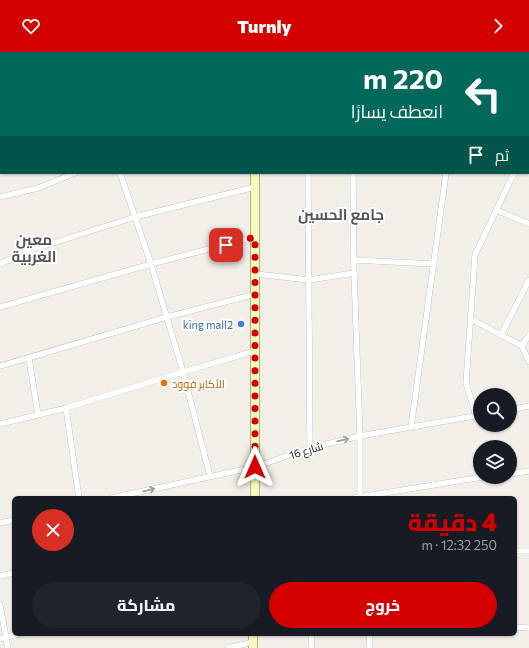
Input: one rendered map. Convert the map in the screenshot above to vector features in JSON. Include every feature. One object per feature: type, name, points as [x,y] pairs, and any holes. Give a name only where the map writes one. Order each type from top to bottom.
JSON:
[{"type":"street","points":[[0,197],[38,188],[73,174]]},
{"type":"street","points":[[120,174],[151,264],[167,317],[210,476]]},
{"type":"street","points":[[255,174],[255,496]]},
{"type":"street","points":[[308,174],[310,448]]},
{"type":"street","points":[[353,174],[354,273],[360,436],[360,496]]},
{"type":"street","points":[[411,428],[446,174]]},
{"type":"street","points":[[473,402],[466,383],[475,255],[514,174]]},
{"type":"street","points":[[0,264],[28,251],[135,217],[255,187]]},
{"type":"street","points":[[496,210],[529,224]]},
{"type":"street","points":[[0,307],[151,264],[255,237]]},
{"type":"street","points":[[354,260],[434,264]]},
{"type":"street","points":[[256,274],[309,280],[354,273]]},
{"type":"street","points":[[501,335],[527,288],[529,280]]},
{"type":"street","points":[[0,366],[167,317],[256,294]]},
{"type":"street","points":[[471,319],[522,346],[529,362]]},
{"type":"street","points":[[522,346],[529,335]]},
{"type":"street","points":[[0,424],[66,408],[255,351]]},
{"type":"street","points":[[29,358],[38,415]]},
{"type":"street","points":[[517,409],[529,406]]},
{"type":"street","points":[[66,408],[79,496]]},
{"type":"street","name":"شارع 16","points":[[120,496],[255,467],[310,448],[360,436],[473,417]]},
{"type":"street","points":[[517,473],[529,471]]},
{"type":"street","points":[[366,496],[473,478]]},
{"type":"street","points":[[0,523],[12,520]]},
{"type":"street","points":[[517,551],[529,551]]},
{"type":"street","points":[[0,576],[12,573]]},
{"type":"street","points":[[0,605],[3,638],[8,648]]},
{"type":"street","points":[[517,626],[529,628]]},
{"type":"street","points":[[311,636],[312,648]]},
{"type":"street","points":[[369,636],[370,648]]},
{"type":"street","points":[[228,648],[253,641]]},
{"type":"place","name":"king mall2","points":[[241,324]]},
{"type":"place","name":"الأكابر فوود","points":[[164,383]]},
{"type":"district","name":"جامع الحسين","points":[[341,214]]},
{"type":"district","name":"معين الغربية","points":[[34,248]]},
{"type":"route","points":[[226,245],[255,237],[255,467]]}]
